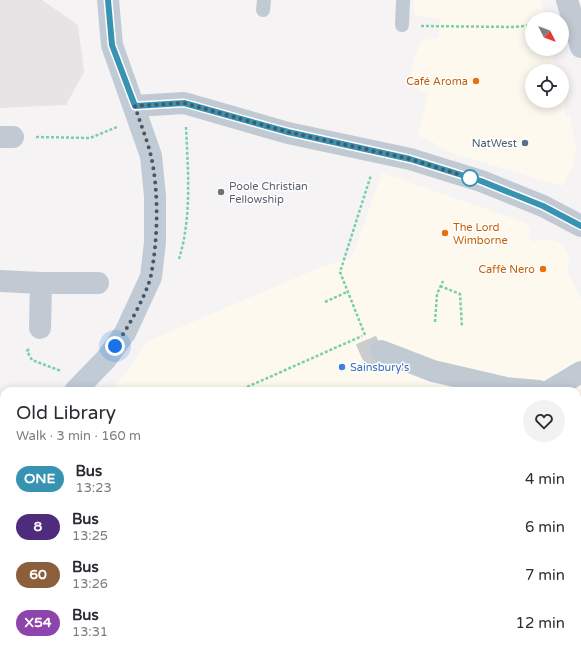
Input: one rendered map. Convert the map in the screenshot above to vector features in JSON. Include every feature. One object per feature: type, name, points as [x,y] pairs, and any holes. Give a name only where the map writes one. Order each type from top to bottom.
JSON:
[{"type":"street","points":[[79,387],[106,359],[125,333],[151,277],[155,242],[155,196],[151,156],[135,106],[112,45],[108,0]]},
{"type":"street","points":[[566,11],[581,47]]},
{"type":"street","points":[[135,106],[184,103],[288,132],[410,159],[481,181],[543,206],[581,226]]},
{"type":"street","points":[[0,281],[98,283]]},
{"type":"street","points":[[40,328],[41,283]]},
{"type":"street","points":[[374,346],[433,371],[502,387]]},
{"type":"street","points":[[556,387],[581,372]]},
{"type":"lane","points":[[402,26],[403,0]]},
{"type":"path","points":[[402,26],[514,27],[525,26]]},
{"type":"path","points":[[7,137],[90,138],[115,129],[135,106]]},
{"type":"path","points":[[374,346],[365,335],[340,272],[379,153]]},
{"type":"path","points":[[435,322],[437,294],[443,281]]},
{"type":"path","points":[[440,286],[460,294],[462,327]]},
{"type":"path","points":[[325,302],[347,292]]},
{"type":"path","points":[[40,328],[42,334],[27,351],[32,360],[57,369],[79,387]]},
{"type":"path","points":[[247,387],[365,335]]},
{"type":"shaded area","points":[[0,0],[42,0],[78,25],[84,72],[66,105],[0,108]]},
{"type":"shaded area","points":[[414,0],[541,0],[544,12],[525,12],[525,56],[553,56],[555,64],[525,64],[525,108],[564,108],[566,116],[570,116],[576,149],[573,165],[562,186],[455,154],[418,136],[428,95],[410,85],[412,65],[421,40],[438,38],[441,19],[416,16],[414,14]]},
{"type":"shaded area","points":[[382,173],[524,222],[528,224],[530,230],[529,235],[532,242],[544,239],[559,242],[569,255],[568,273],[581,298],[581,387],[113,387],[132,365],[146,342],[321,267],[350,258],[357,244]]},
{"type":"tunnel","points":[[366,340],[372,354],[381,351]]},
{"type":"bus line","name":"ONE","points":[[108,0],[112,45],[135,106],[184,103],[288,132],[410,159],[481,181],[543,206],[581,226]]},
{"type":"place","name":"Café Aroma","points":[[476,81]]},
{"type":"place","name":"NatWest","points":[[525,143]]},
{"type":"place","name":"Poole Christian Fellowship","points":[[221,192]]},
{"type":"place","name":"The Lord Wimborne","points":[[445,233]]},
{"type":"place","name":"Caffè Nero","points":[[543,269]]},
{"type":"place","name":"Sainsbury's","points":[[342,367]]},
{"type":"route","points":[[115,346],[125,333],[151,277],[155,242],[155,196],[151,156],[135,106],[184,103],[288,132],[410,159],[470,178]]}]
